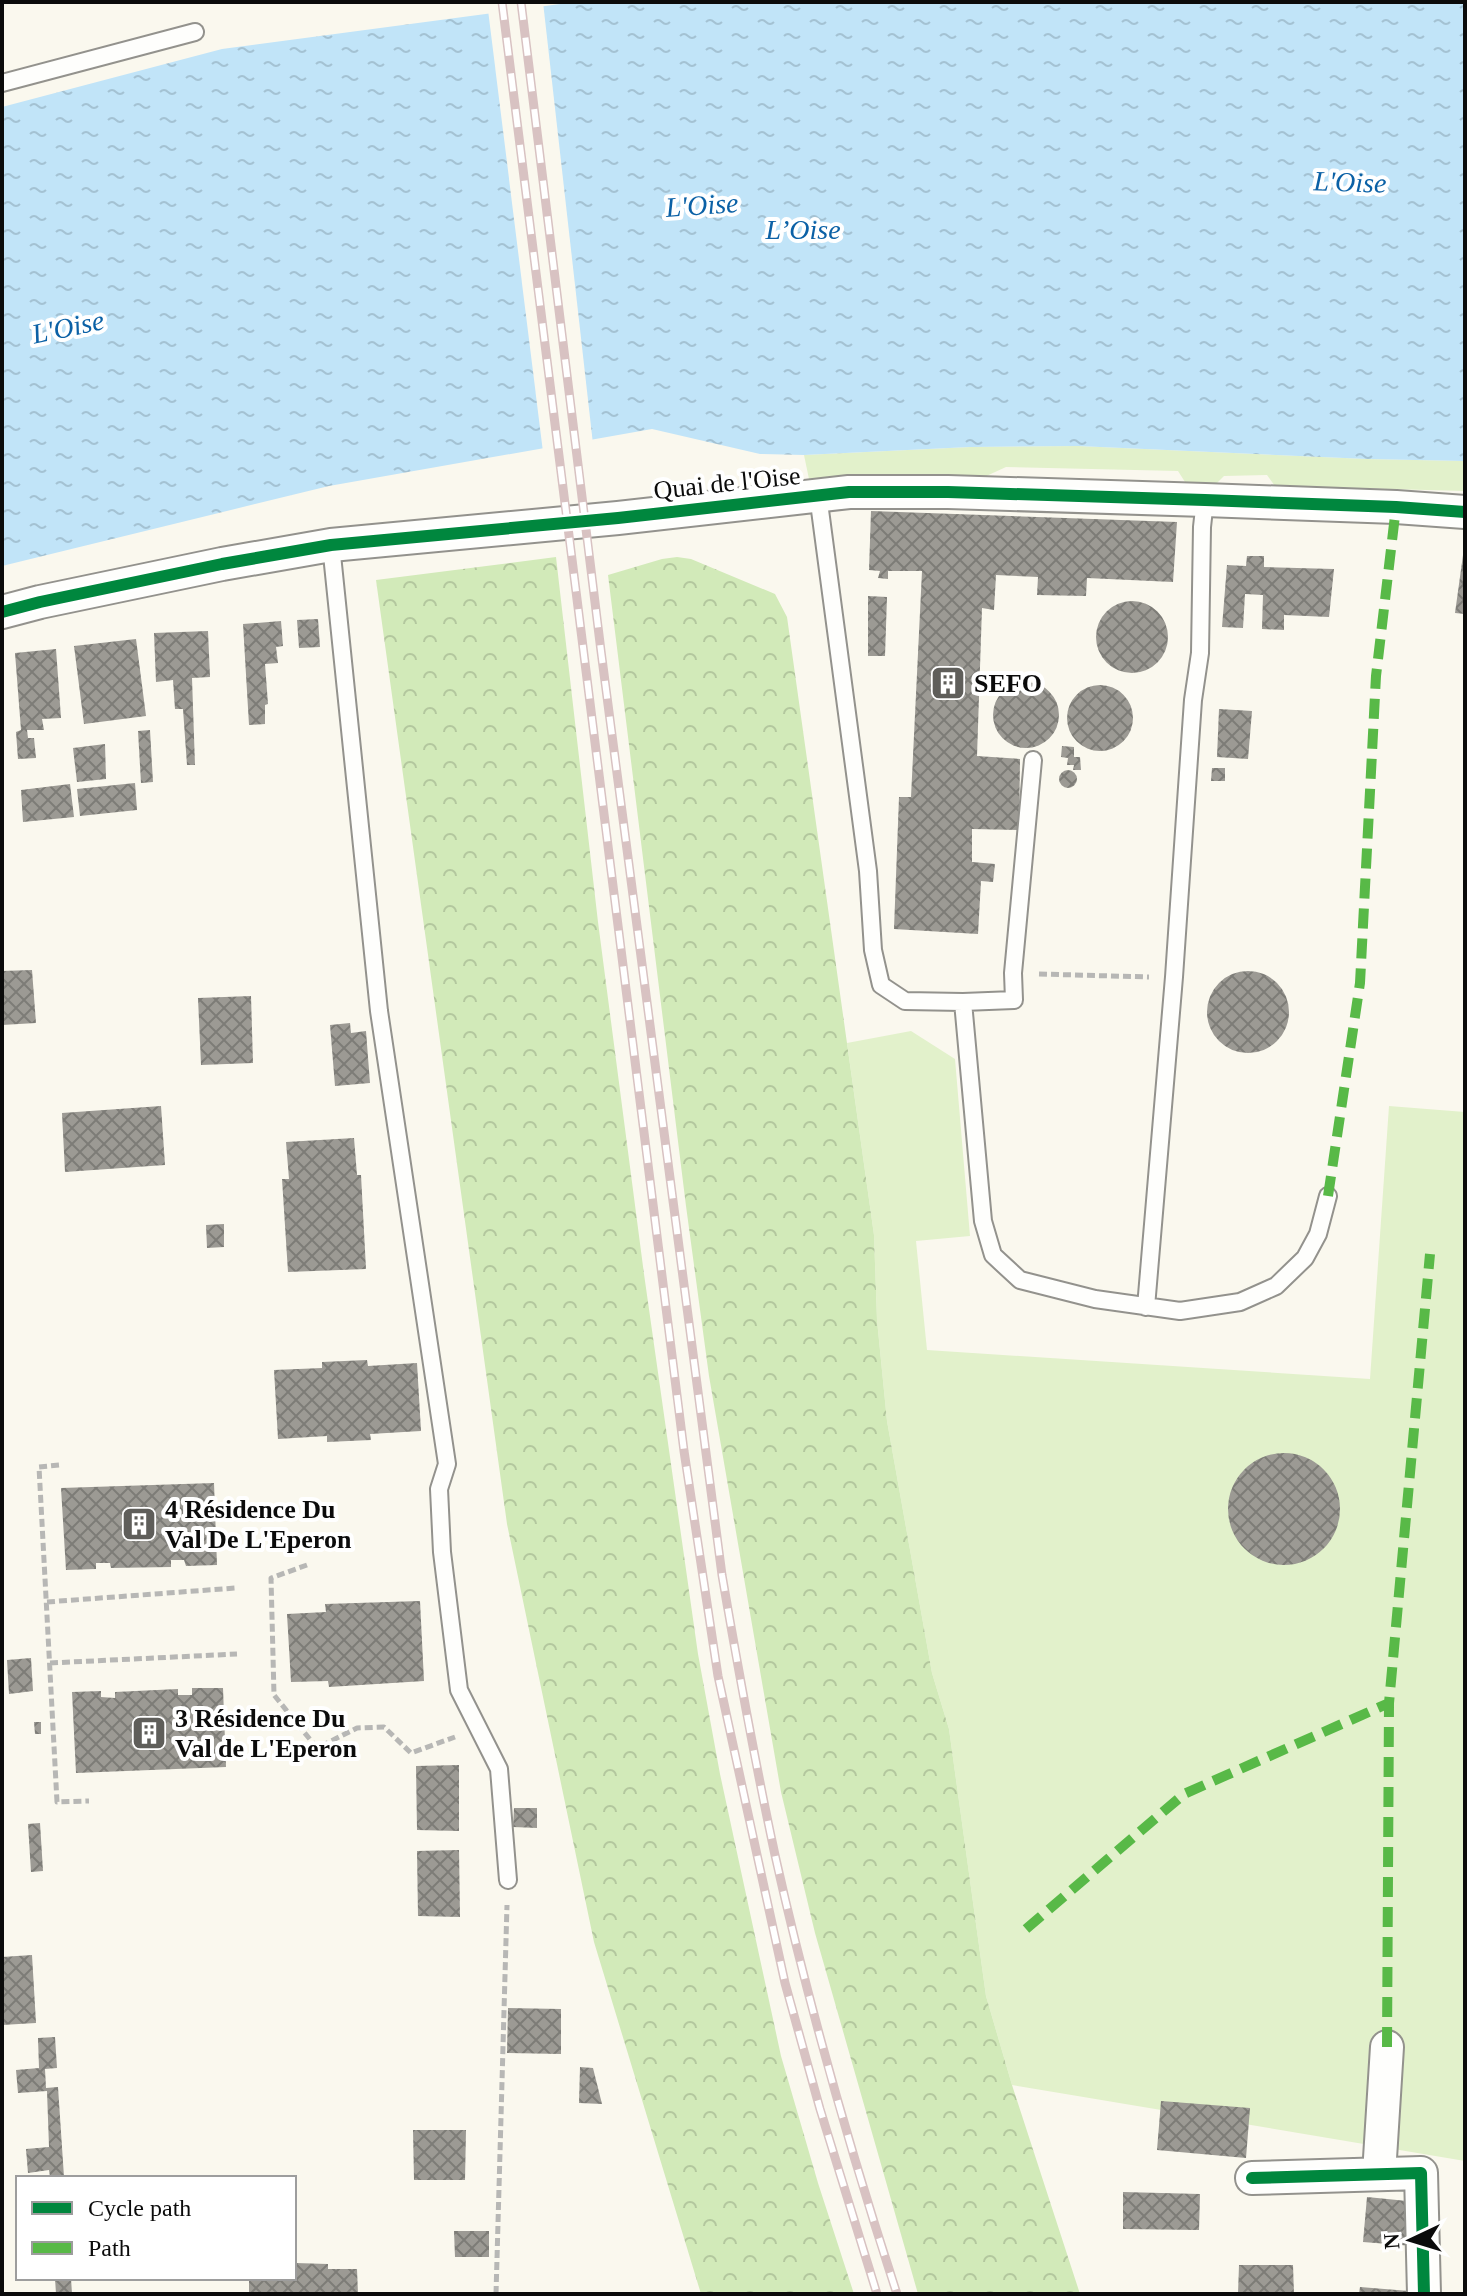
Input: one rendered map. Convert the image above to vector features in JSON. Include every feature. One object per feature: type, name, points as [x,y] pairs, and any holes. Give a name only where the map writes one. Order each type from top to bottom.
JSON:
[{"type":"street","name":"Quai de l'Oise","points":[[2,612],[222,564],[331,545],[849,492],[1205,500],[1465,512]]},
{"type":"street","points":[[1379,2174],[1387,2047]]},
{"type":"street","points":[[1252,2178],[1421,2173],[1424,2294]]},
{"type":"lane","points":[[2,83],[195,32]]},
{"type":"lane","points":[[818,495],[868,871],[873,950],[881,985],[905,1001],[1014,1000],[1013,973],[1033,760]]},
{"type":"lane","points":[[1146,1307],[1174,977],[1193,700],[1200,653],[1205,500]]},
{"type":"lane","points":[[331,545],[379,1011],[447,1464],[439,1489],[459,1690],[499,1769],[508,1880]]},
{"type":"lane","points":[[963,1002],[983,1221],[993,1255],[1020,1280],[1095,1299],[1180,1311],[1240,1302],[1276,1286],[1305,1258],[1318,1234],[1328,1196]]},
{"type":"path","points":[[1013,973],[1174,977]]},
{"type":"path","points":[[59,1465],[39,1467],[57,1802],[89,1801]]},
{"type":"path","points":[[307,1565],[271,1578],[274,1695],[317,1748],[357,1728],[384,1727],[411,1753],[478,1728]]},
{"type":"path","points":[[47,1602],[235,1588]]},
{"type":"path","points":[[50,1663],[237,1654]]},
{"type":"path","points":[[496,2294],[508,1880]]},
{"type":"green space","points":[[1078,446],[1465,461],[1465,491],[1275,486],[1267,475],[1224,476],[1216,484],[1185,482],[1178,471],[1006,467],[982,478],[809,479],[804,455],[970,447]]},
{"type":"green space","points":[[556,557],[598,922],[698,1654],[720,1774],[781,2056],[854,2294],[701,2294],[594,1942],[507,1524],[376,580]]},
{"type":"green space","points":[[677,557],[691,559],[775,594],[787,617],[874,1235],[877,1320],[887,1421],[932,1673],[949,1729],[986,1996],[1080,2294],[918,2294],[815,1933],[781,1792],[709,1376],[608,575]]},
{"type":"green space","points":[[911,1031],[955,1059],[970,1236],[916,1241],[927,1350],[1370,1379],[1389,1106],[1465,1112],[1465,2161],[1012,2085],[986,1996],[949,1729],[932,1673],[887,1421],[877,1320],[874,1235],[847,1043]]},
{"type":"water","name":"L’Oise","points":[[575,2],[1465,2],[1465,461],[1078,446],[760,454],[652,429],[329,486],[2,566],[2,107],[222,49]]},
{"type":"pier","points":[[543,2],[593,444],[543,452],[488,10]]},
{"type":"building","name":"SEFO","points":[[871,511],[1177,522],[1173,582],[1087,578],[1086,596],[1037,595],[1038,577],[996,575],[994,610],[982,608],[977,756],[1020,759],[1019,830],[972,829],[972,862],[995,864],[993,882],[981,881],[978,934],[894,929],[899,797],[911,797],[922,571],[888,571],[888,579],[878,578],[880,571],[869,570]]},
{"type":"building","points":[[1465,555],[1465,614],[1455,613]]},
{"type":"building","points":[[1247,556],[1264,556],[1264,567],[1334,569],[1329,617],[1284,615],[1284,630],[1262,629],[1263,595],[1245,594],[1243,628],[1222,627],[1227,565],[1246,566]]},
{"type":"building","points":[[868,596],[887,597],[885,656],[868,656]]},
{"type":"building","points":[[1139,601],[1158,611],[1166,623],[1166,651],[1158,663],[1146,671],[1125,673],[1106,663],[1098,651],[1096,630],[1106,611],[1118,603]]},
{"type":"building","points":[[318,619],[320,647],[299,648],[297,620]]},
{"type":"building","points":[[281,621],[283,646],[276,647],[278,663],[265,664],[268,704],[265,705],[265,724],[249,725],[243,624]]},
{"type":"building","points":[[208,631],[210,677],[192,678],[195,765],[187,765],[183,709],[175,709],[173,680],[156,682],[154,633]]},
{"type":"building","points":[[136,639],[146,716],[84,724],[74,646]]},
{"type":"building","points":[[56,649],[61,718],[42,719],[44,730],[27,730],[28,738],[34,738],[36,758],[18,759],[16,732],[21,730],[15,653]]},
{"type":"building","points":[[1019,682],[1033,682],[1045,687],[1054,696],[1059,715],[1057,728],[1050,739],[1033,748],[1019,748],[1007,743],[998,734],[993,722],[993,708],[998,696],[1007,687]]},
{"type":"building","points":[[1094,685],[1106,685],[1118,690],[1128,700],[1133,718],[1131,731],[1118,746],[1106,751],[1094,751],[1082,746],[1072,736],[1067,724],[1067,712],[1072,700],[1082,690]]},
{"type":"building","points":[[1219,709],[1252,711],[1248,759],[1217,757]]},
{"type":"building","points":[[150,730],[153,782],[141,783],[138,731]]},
{"type":"building","points":[[105,744],[106,779],[77,782],[73,748]]},
{"type":"building","points":[[1062,746],[1074,747],[1074,757],[1080,757],[1081,770],[1073,770],[1074,765],[1067,765],[1068,758],[1061,757]]},
{"type":"building","points":[[1212,768],[1225,768],[1225,781],[1211,781]]},
{"type":"building","points":[[1068,770],[1077,779],[1068,788],[1059,779]]},
{"type":"building","points":[[135,783],[137,810],[80,816],[77,789]]},
{"type":"building","points":[[70,784],[74,817],[23,822],[21,790]]},
{"type":"building","points":[[32,970],[36,1023],[2,1025],[2,971]]},
{"type":"building","points":[[1248,971],[1264,974],[1277,983],[1286,996],[1289,1012],[1286,1028],[1277,1041],[1264,1050],[1248,1053],[1232,1050],[1219,1041],[1210,1028],[1207,1012],[1210,996],[1219,983],[1232,974]]},
{"type":"building","points":[[251,996],[253,1063],[201,1065],[198,998]]},
{"type":"building","points":[[350,1023],[351,1033],[366,1031],[370,1083],[335,1086],[330,1025]]},
{"type":"building","points":[[161,1106],[165,1165],[65,1172],[62,1113]]},
{"type":"building","points":[[354,1138],[357,1175],[361,1175],[366,1269],[288,1272],[282,1179],[289,1179],[286,1142]]},
{"type":"building","points":[[224,1224],[224,1247],[207,1248],[206,1225]]},
{"type":"building","points":[[367,1360],[368,1366],[417,1363],[421,1431],[370,1434],[371,1440],[327,1442],[327,1436],[278,1439],[274,1370],[322,1368],[322,1362]]},
{"type":"building","points":[[1284,1453],[1305,1457],[1323,1470],[1336,1488],[1340,1509],[1336,1530],[1323,1548],[1305,1561],[1284,1565],[1263,1561],[1245,1548],[1232,1530],[1228,1509],[1232,1488],[1245,1470],[1263,1457]]},
{"type":"building","name":"4 Résidence Du Val De L'Eperon","points":[[214,1483],[217,1565],[186,1566],[184,1560],[171,1560],[171,1567],[111,1568],[110,1563],[96,1563],[96,1569],[66,1570],[61,1488]]},
{"type":"building","points":[[420,1601],[424,1681],[329,1687],[328,1681],[291,1682],[287,1614],[326,1612],[325,1604]]},
{"type":"building","points":[[31,1658],[33,1691],[9,1694],[7,1660]]},
{"type":"building","name":"3 Résidence Du Val de L'Eperon","points":[[192,1688],[223,1688],[226,1767],[76,1773],[72,1692],[101,1691],[101,1697],[115,1698],[115,1692],[178,1689],[178,1695],[192,1695]]},
{"type":"building","points":[[34,1722],[41,1722],[41,1734],[35,1734]]},
{"type":"building","points":[[459,1765],[459,1831],[417,1830],[416,1766]]},
{"type":"building","points":[[514,1808],[537,1808],[537,1828],[513,1827]]},
{"type":"building","points":[[40,1823],[43,1871],[31,1872],[28,1824]]},
{"type":"building","points":[[459,1850],[460,1917],[418,1916],[417,1851]]},
{"type":"building","points":[[32,1955],[36,2023],[2,2025],[2,1957]]},
{"type":"building","points":[[508,2008],[561,2009],[561,2054],[507,2053]]},
{"type":"building","points":[[55,2037],[57,2068],[45,2069],[46,2088],[58,2087],[64,2176],[50,2176],[49,2170],[28,2173],[26,2149],[49,2147],[47,2091],[18,2093],[16,2070],[39,2068],[38,2038]]},
{"type":"building","points":[[580,2067],[593,2068],[602,2104],[579,2103]]},
{"type":"building","points":[[1161,2101],[1250,2108],[1246,2158],[1157,2150]]},
{"type":"building","points":[[413,2130],[466,2130],[465,2180],[414,2180]]},
{"type":"building","points":[[1123,2192],[1200,2194],[1199,2230],[1123,2229]]},
{"type":"building","points":[[1367,2197],[1417,2202],[1413,2246],[1363,2242]]},
{"type":"building","points":[[454,2231],[489,2231],[489,2257],[455,2257]]},
{"type":"building","points":[[296,2263],[328,2264],[328,2269],[357,2269],[358,2294],[249,2294],[249,2280],[296,2280]]},
{"type":"building","points":[[1239,2265],[1293,2265],[1294,2294],[1238,2294]]},
{"type":"building","points":[[55,2280],[71,2280],[72,2294],[56,2294]]},
{"type":"building","points":[[1360,2287],[1409,2291],[1409,2294],[1359,2294]]},
{"type":"railway","points":[[502,2],[684,1451],[718,1676],[785,1983],[877,2294]]},
{"type":"railway","points":[[521,2],[601,651],[722,1575],[775,1855],[801,1966],[897,2294]]},
{"type":"marked path","points":[[1328,1196],[1360,983],[1376,676],[1396,507]]},
{"type":"marked path","points":[[1387,2047],[1389,1703],[1430,1254]]},
{"type":"marked path","points":[[1026,1929],[1184,1794],[1389,1703]]},
{"type":"cycle path","points":[[2,612],[222,564],[331,545],[849,492],[1205,500],[1465,512]]},
{"type":"cycle path","points":[[1252,2178],[1421,2173],[1424,2294]]},
{"type":"place","name":"SEFO","points":[[948,683]]},
{"type":"place","name":"4 Résidence Du Val De L'Eperon","points":[[139,1524]]},
{"type":"place","name":"3 Résidence Du Val de L'Eperon","points":[[149,1733]]},
{"type":"water label","name":"L'Oise","points":[[1350,182]]},
{"type":"water label","name":"L'Oise","points":[[702,205]]},
{"type":"water label","name":"L'Oise","points":[[68,327]]}]
